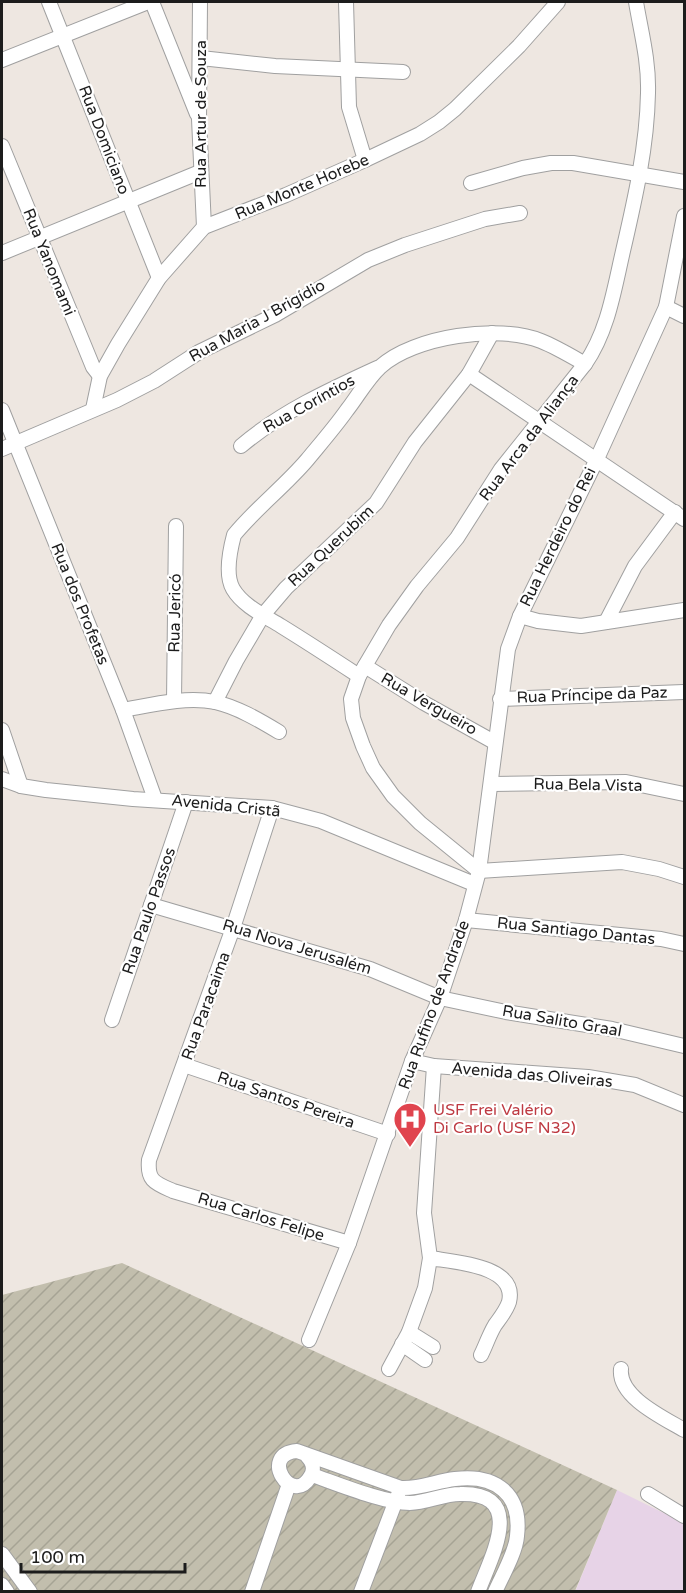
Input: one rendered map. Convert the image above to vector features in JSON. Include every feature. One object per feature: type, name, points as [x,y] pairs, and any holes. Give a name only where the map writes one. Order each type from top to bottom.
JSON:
[{"type":"street","name":"Rua Domiciano","points":[[49,2],[159,278]]},
{"type":"street","points":[[2,60],[150,2],[199,119]]},
{"type":"street","name":"Rua Artur de Souza","points":[[200,2],[199,119],[204,227]]},
{"type":"street","points":[[346,2],[346,68],[350,118],[364,160]]},
{"type":"street","name":"Rua Monte Horebe","points":[[93,409],[100,376],[159,278],[204,227],[286,195],[420,134],[455,109],[519,46],[558,2]]},
{"type":"street","name":"Rua Arca da Aliança","points":[[476,877],[393,796],[373,768],[352,718],[351,699],[362,671],[389,625],[417,586],[457,538],[501,469],[595,350],[611,305],[641,174],[648,81],[645,44],[636,2]]},
{"type":"street","points":[[201,58],[275,66],[402,72]]},
{"type":"street","name":"Rua Yanomami","points":[[2,146],[88,356],[100,376]]},
{"type":"street","points":[[471,183],[523,168],[551,163],[573,163],[684,182]]},
{"type":"street","points":[[2,252],[200,172]]},
{"type":"street","name":"Rua Maria J Brigídio","points":[[8,446],[117,400],[154,381],[199,352],[275,315],[368,260],[405,245],[484,219],[520,213]]},
{"type":"street","name":"Rua Herdeiro do Rei","points":[[476,877],[492,784],[494,742],[508,649],[520,616],[596,461],[666,307],[684,216]]},
{"type":"street","points":[[666,307],[684,316]]},
{"type":"street","points":[[380,367],[400,352],[423,343],[492,333],[520,335],[540,340],[585,364]]},
{"type":"street","name":"Rua Querubim","points":[[215,702],[263,615],[286,588],[376,503],[415,442],[469,374],[492,333]]},
{"type":"street","name":"Rua Coríntios","points":[[241,446],[286,414],[380,367]]},
{"type":"street","name":"Rua Vergueiro","points":[[380,367],[333,430],[296,473],[234,535],[230,548],[229,565],[232,587],[243,601],[263,615],[494,742]]},
{"type":"street","points":[[469,374],[680,516],[634,566],[606,622]]},
{"type":"street","name":"Rua dos Profetas","points":[[2,410],[8,446],[123,710],[155,799]]},
{"type":"street","name":"Rua Jericó","points":[[174,701],[176,526]]},
{"type":"street","points":[[520,616],[538,621],[581,626],[684,610]]},
{"type":"street","name":"Rua Príncipe da Paz","points":[[500,699],[684,692]]},
{"type":"street","points":[[123,710],[174,701],[215,702],[254,717],[279,732]]},
{"type":"street","points":[[2,730],[21,786]]},
{"type":"street","name":"Avenida Cristã","points":[[2,779],[21,786],[89,794],[272,808],[321,821],[476,877]]},
{"type":"street","name":"Rua Bela Vista","points":[[492,784],[626,782],[684,794]]},
{"type":"street","name":"Rua Paulo Passos","points":[[112,1020],[186,802]]},
{"type":"street","name":"Rua Paracaima","points":[[173,1191],[151,1178],[148,1170],[149,1160],[233,928],[272,808]]},
{"type":"street","points":[[476,877],[622,862],[659,869],[684,877]]},
{"type":"street","name":"Rua Rufino de Andrade","points":[[309,1340],[349,1243],[412,1061],[440,998],[466,920],[476,877]]},
{"type":"street","name":"Rua Nova Jerusalém","points":[[151,905],[370,969],[440,998]]},
{"type":"street","name":"Rua Santiago Dantas","points":[[466,920],[661,939],[684,944]]},
{"type":"street","name":"Rua Salito Graal","points":[[440,998],[506,1012],[612,1029],[684,1046]]},
{"type":"street","name":"Avenida das Oliveiras","points":[[412,1061],[434,1066],[588,1077],[635,1085],[684,1105]]},
{"type":"street","name":"Rua Santos Pereira","points":[[184,1065],[388,1134]]},
{"type":"street","points":[[389,1369],[409,1332],[425,1288],[430,1258],[424,1213],[434,1066]]},
{"type":"street","name":"Rua Carlos Felipe","points":[[173,1191],[349,1243]]},
{"type":"street","points":[[430,1258],[482,1267],[497,1274],[508,1284],[509,1299],[481,1355]]},
{"type":"street","points":[[409,1332],[433,1347]]},
{"type":"street","points":[[402,1344],[425,1360]]},
{"type":"street","points":[[621,1369],[622,1381],[632,1395],[653,1412],[684,1430]]},
{"type":"street","points":[[292,1452],[303,1453],[313,1465],[312,1475],[300,1485],[289,1484],[281,1478],[280,1462],[283,1457],[292,1452]]},
{"type":"street","points":[[307,1456],[315,1456],[401,1488],[456,1479],[478,1479],[495,1483],[510,1495],[518,1514],[517,1538],[495,1592]]},
{"type":"street","points":[[312,1475],[395,1502],[412,1503],[458,1494],[485,1498],[495,1505],[500,1518],[500,1536],[478,1592]]},
{"type":"street","points":[[252,1592],[289,1484]]},
{"type":"street","points":[[361,1592],[401,1488]]},
{"type":"street","points":[[648,1494],[684,1516]]},
{"type":"street","points":[[2,1554],[30,1592]]},
{"type":"street","points":[[2,1585],[7,1592]]},
{"type":"shaded area","points":[[122,1263],[617,1490],[575,1591],[2,1592],[2,1295]]},
{"type":"shaded area","points":[[617,1490],[684,1523],[684,1591],[575,1592]]},
{"type":"place","name":"USF Frei Valério Di Carlo (USF N32)","points":[[410,1148]]}]
